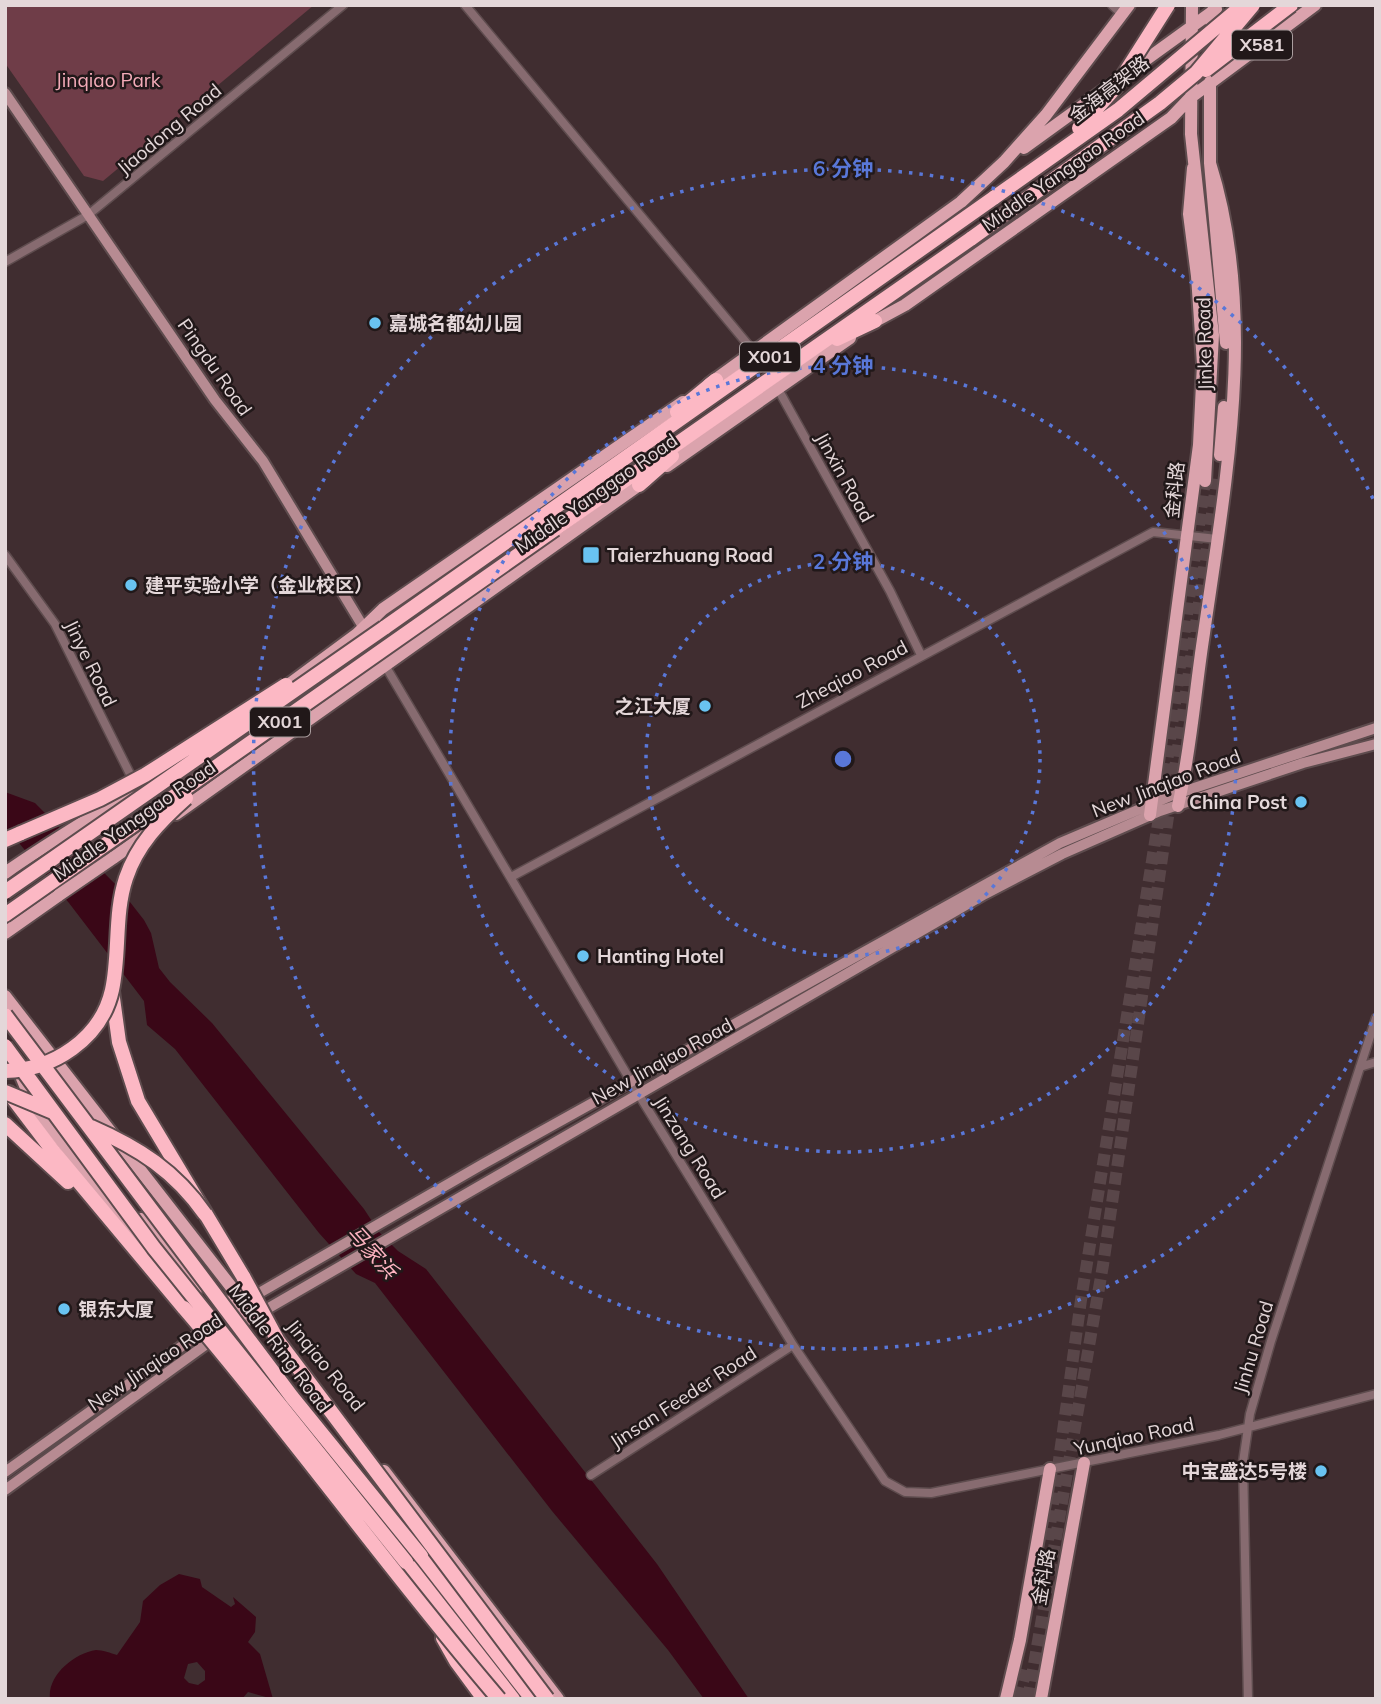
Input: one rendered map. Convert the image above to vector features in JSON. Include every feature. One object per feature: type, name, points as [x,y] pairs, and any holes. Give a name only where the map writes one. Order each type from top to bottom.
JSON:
[{"type":"highway","name":"X001","points":[[995,197],[1093,116],[1142,51],[1168,5]]},
{"type":"highway","name":"金海高架路","points":[[995,197],[1118,110],[1243,5]]},
{"type":"highway","name":"X001","points":[[1160,103],[1196,73],[1253,5]]},
{"type":"highway","points":[[1160,103],[1291,5]]},
{"type":"highway","name":"Middle Yanggao Road","points":[[5,915],[972,238],[1160,103]]},
{"type":"highway","name":"Middle Yanggao Road","points":[[5,892],[607,472],[995,197]]},
{"type":"highway","points":[[798,358],[875,321]]},
{"type":"highway","points":[[607,472],[716,380]]},
{"type":"highway","points":[[639,485],[724,410]]},
{"type":"highway","points":[[5,838],[100,799],[145,775],[267,696],[384,628]]},
{"type":"highway","points":[[331,686],[173,808],[144,842],[132,861],[121,900],[112,991],[119,1042],[138,1101],[278,1341],[547,1699]]},
{"type":"highway","points":[[12,1071],[52,1062],[77,1046],[103,1012],[112,991]]},
{"type":"highway","name":"Middle Ring Road","points":[[5,1015],[292,1397],[532,1699]]},
{"type":"highway","name":"Middle Ring Road","points":[[5,1046],[166,1264],[513,1699]]},
{"type":"highway","points":[[5,1091],[142,1152],[179,1180],[205,1214]]},
{"type":"highway","points":[[5,1091],[247,1382],[438,1627],[498,1699]]},
{"type":"highway","points":[[5,1124],[118,1230]]},
{"type":"highway","points":[[166,1264],[247,1382]]},
{"type":"highway","points":[[438,1627],[456,1661],[484,1699]]},
{"type":"main road","name":"金科路","points":[[1151,810],[1189,534],[1203,364],[1197,276],[1189,214],[1194,168],[1189,27],[1192,5]]},
{"type":"main road","name":"X581","points":[[1210,86],[1315,5]]},
{"type":"main road","name":"X001","points":[[1004,162],[1054,105],[1120,8]]},
{"type":"main road","points":[[1004,162],[1217,8]]},
{"type":"main road","points":[[1207,211],[1210,86],[1217,8]]},
{"type":"main road","name":"Middle Yanggao Road","points":[[5,933],[386,667],[639,485],[875,321],[905,305],[1171,118],[1190,98],[1210,86]]},
{"type":"main road","name":"Middle Yanggao Road","points":[[5,873],[79,824],[139,790],[306,672],[406,593],[716,380],[751,349],[961,202],[1004,162]]},
{"type":"main road","points":[[1178,806],[1232,427],[1234,318],[1224,208],[1210,163]]},
{"type":"main road","name":"金科路","points":[[1194,168],[1207,211]]},
{"type":"main road","name":"Jinke Road","points":[[1207,211],[1226,339],[1224,414],[1211,480]]},
{"type":"main road","points":[[5,996],[232,1288],[240,1304]]},
{"type":"main road","points":[[5,1022],[26,1048],[38,1057],[58,1064]]},
{"type":"main road","points":[[5,1052],[12,1071],[33,1105],[207,1327],[228,1334]]},
{"type":"main road","points":[[12,1071],[49,1102],[219,1319],[312,1452],[498,1699]]},
{"type":"main road","points":[[135,1212],[167,1228],[225,1302],[240,1304],[258,1314]]},
{"type":"main road","name":"Jinqiao Road","points":[[258,1314],[354,1431],[558,1699]]},
{"type":"main road","name":"金科路","points":[[1041,1699],[1084,1463]]},
{"type":"main road","name":"金科路","points":[[1006,1699],[1020,1640],[1050,1469]]},
{"type":"street","name":"Jiaodong Road","points":[[5,262],[88,215],[343,5]]},
{"type":"street","points":[[465,5],[751,349]]},
{"type":"street","name":"Pingdu Road","points":[[5,93],[215,400],[262,461],[386,667]]},
{"type":"street","name":"Jinxin Road","points":[[778,390],[890,591],[921,655]]},
{"type":"street","name":"Zheqiao Road","points":[[511,877],[1153,532],[1217,539]]},
{"type":"street","name":"Jinye Road","points":[[5,555],[55,624],[114,746],[139,790]]},
{"type":"street","name":"Jinzang Road","points":[[386,667],[639,1095],[793,1345],[877,1472],[896,1489]]},
{"type":"street","name":"New Jinqiao Road","points":[[5,1490],[208,1343],[228,1334],[395,1233],[985,894],[1151,810],[1181,792],[1376,728]]},
{"type":"street","name":"New Jinqiao Road","points":[[5,1472],[240,1304],[384,1220],[1060,843],[1151,810],[1178,806],[1303,763],[1376,744]]},
{"type":"street","name":"Jinhu Road","points":[[1248,1699],[1243,1462],[1247,1429],[1271,1341],[1376,1018]]},
{"type":"street","points":[[1360,1067],[1376,1062]]},
{"type":"street","name":"Jinsan Feeder Road","points":[[590,1475],[793,1345]]},
{"type":"street","name":"Yunqiao Road","points":[[896,1489],[918,1494],[931,1493],[1084,1463],[1247,1429],[1376,1394]]},
{"type":"green space","name":"Jinqiao Park","points":[[5,5],[314,5],[103,181],[84,176],[5,63]]},
{"type":"water","name":"马家浜","points":[[5,792],[35,803],[119,888],[151,933],[159,968],[212,1023],[364,1209],[379,1232],[398,1251],[426,1269],[657,1564],[749,1699],[704,1699],[668,1650],[552,1511],[375,1283],[356,1274],[319,1233],[175,1049],[147,1025],[144,1001],[19,843],[5,835]]},
{"type":"water","points":[[179,1574],[200,1579],[202,1587],[231,1607],[235,1604],[233,1597],[256,1617],[255,1632],[248,1642],[260,1654],[273,1699],[248,1692],[242,1699],[50,1699],[50,1690],[57,1674],[71,1661],[96,1650],[117,1655],[140,1622],[143,1601],[160,1585]],"holes":[[[197,1662],[205,1671],[205,1680],[198,1685],[189,1683],[184,1678],[188,1664]]]},
{"type":"tunnel","points":[[1028,1699],[1103,1265],[1217,479]]},
{"type":"tunnel","points":[[1048,1540],[1081,1300],[1162,799],[1205,481]]},
{"type":"tunnel","points":[[1019,1699],[1027,1665]]},
{"type":"place","name":"嘉城名都幼儿园","points":[[375,323]]},
{"type":"place","name":"Taierzhuang Road","points":[[591,555]]},
{"type":"place","name":"建平实验小学（金业校区）","points":[[131,585]]},
{"type":"place","name":"之江大厦","points":[[705,706]]},
{"type":"place","name":"China Post","points":[[1301,802]]},
{"type":"place","name":"Hanting Hotel","points":[[583,956]]},
{"type":"place","name":"银东大厦","points":[[64,1309]]},
{"type":"place","name":"中宝盛达5号楼","points":[[1321,1471]]}]
